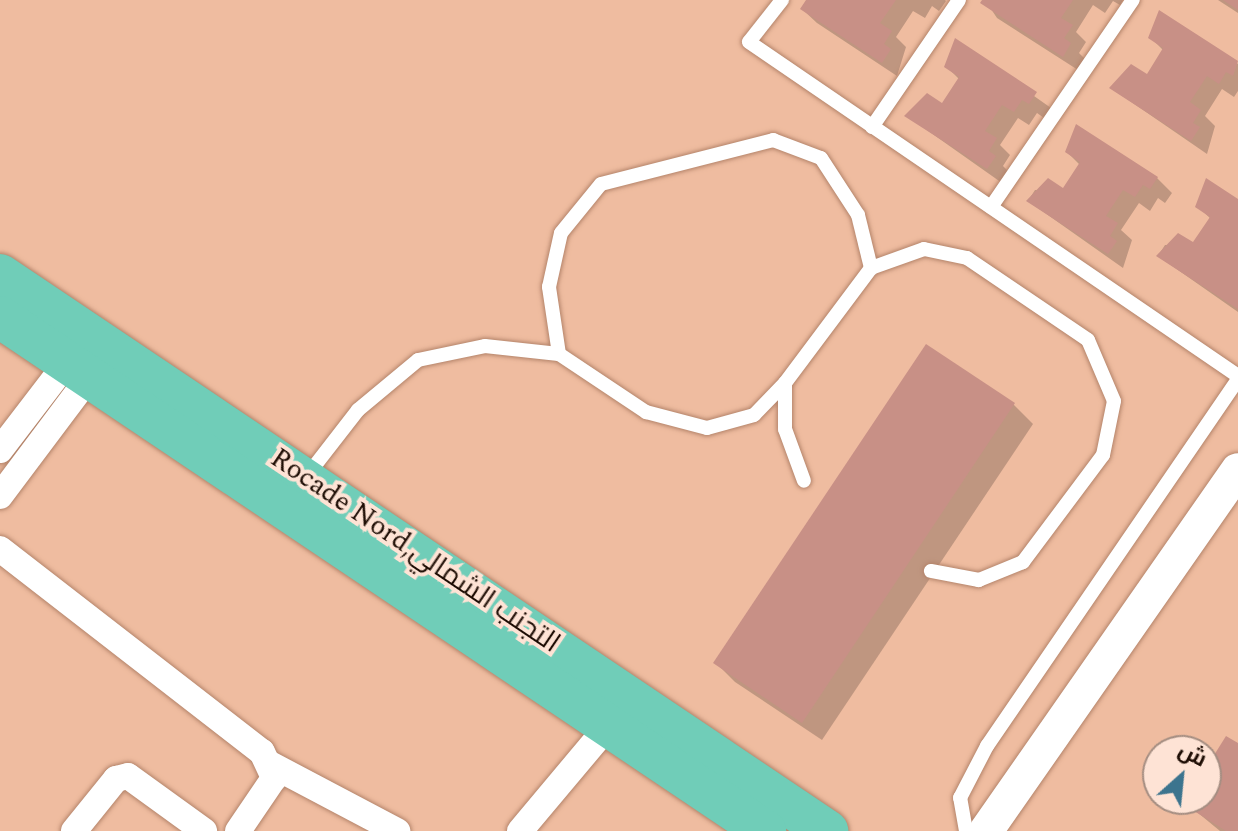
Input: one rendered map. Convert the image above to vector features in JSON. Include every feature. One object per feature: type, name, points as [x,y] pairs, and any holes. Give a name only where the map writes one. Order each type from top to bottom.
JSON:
[{"type":"main road","name":"Rocade Nord,التجنب الشمالي","points":[[0,275],[88,360],[765,831]]},
{"type":"main road","name":"Rocade Nord,التجنب الشمالي","points":[[0,317],[88,360],[305,477],[827,831]]},
{"type":"street","points":[[0,450],[88,360]]},
{"type":"street","points":[[0,496],[88,360]]},
{"type":"street","points":[[986,831],[1238,470]]},
{"type":"street","points":[[0,549],[251,739],[270,764],[274,778],[238,831]]},
{"type":"street","points":[[520,831],[609,725]]},
{"type":"street","points":[[270,764],[397,831]]},
{"type":"street","points":[[74,831],[116,779],[128,776],[204,831]]},
{"type":"lane","points":[[782,0],[749,42],[1236,370],[987,746],[960,798],[966,831]]},
{"type":"lane","points":[[872,127],[959,0]]},
{"type":"lane","points":[[991,207],[1133,0]]},
{"type":"lane","points":[[559,354],[549,287],[561,233],[601,184],[773,140],[821,158],[858,215],[871,268]]},
{"type":"lane","points":[[305,477],[358,410],[418,360],[485,346],[559,354],[646,412],[707,428],[754,415],[785,383],[871,268],[924,249],[967,258],[1088,340],[1114,401],[1103,455],[1023,562],[979,580],[931,571]]},
{"type":"lane","points":[[785,383],[785,429],[804,481]]},
{"type":"building","points":[[806,0],[896,0],[880,23],[892,31],[884,44],[891,49],[882,63],[800,9]]},
{"type":"building","points":[[982,0],[1073,0],[1061,18],[1073,25],[1064,38],[1071,43],[1063,57],[980,3]]},
{"type":"building","points":[[1223,0],[1238,0],[1238,10]]},
{"type":"building","points":[[1159,10],[1238,61],[1233,76],[1226,72],[1219,84],[1207,76],[1190,102],[1201,110],[1193,123],[1200,127],[1191,141],[1109,88],[1131,64],[1147,74],[1163,48],[1148,38]]},
{"type":"building","points":[[955,38],[1037,92],[1029,104],[1022,100],[1014,112],[1002,105],[985,131],[997,138],[989,151],[996,156],[987,169],[904,116],[927,93],[942,103],[959,77],[944,67]]},
{"type":"building","points":[[1076,124],[1158,177],[1150,189],[1143,185],[1135,197],[1123,190],[1106,216],[1118,223],[1110,236],[1117,241],[1108,254],[1026,201],[1048,178],[1063,188],[1080,162],[1065,152]]},
{"type":"building","points":[[1206,178],[1238,199],[1238,309],[1156,256],[1178,233],[1193,242],[1210,217],[1195,207]]},
{"type":"building","points":[[926,344],[1015,403],[802,723],[713,663]]},
{"type":"building","points":[[1226,736],[1238,743],[1238,831],[1226,831],[1201,815],[1222,815],[1222,742]]}]
